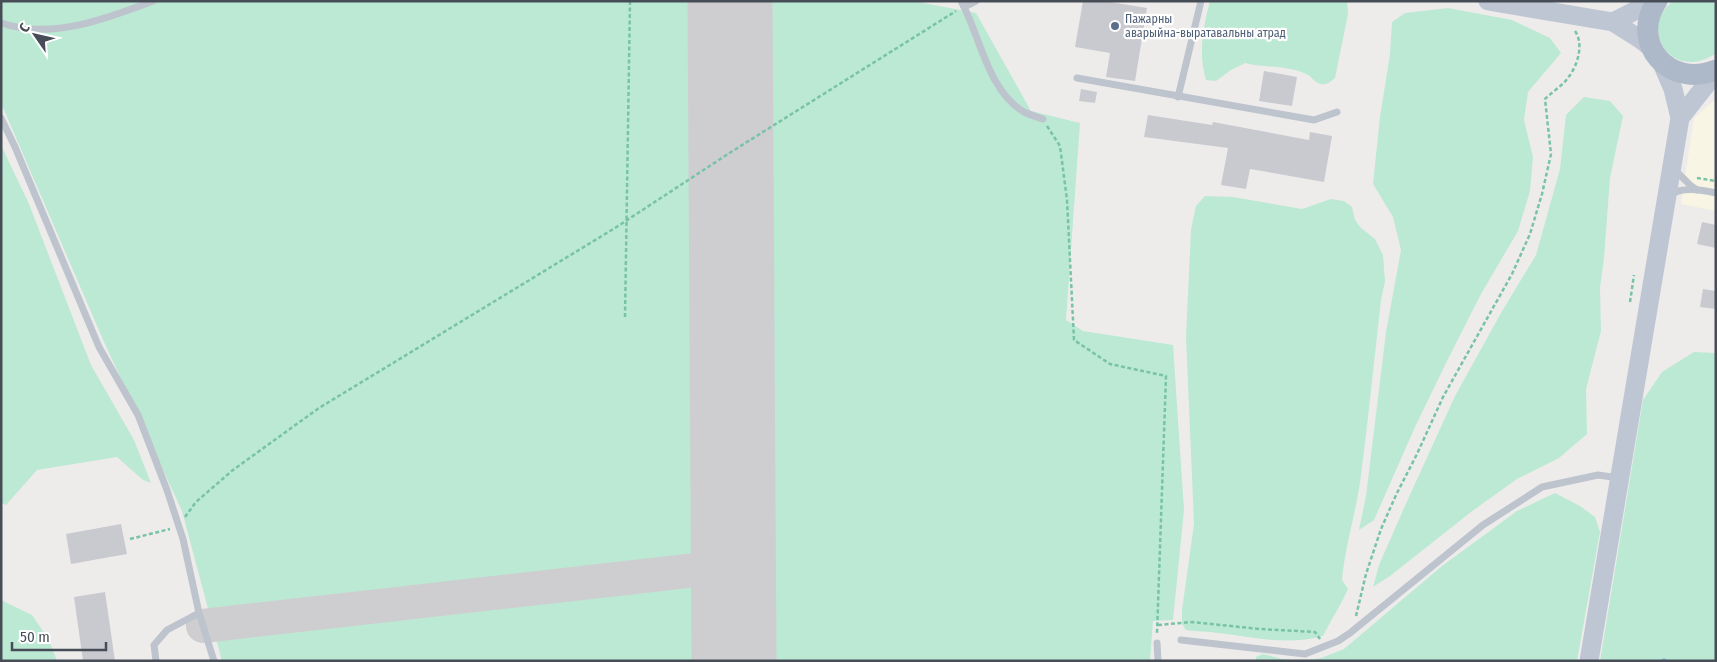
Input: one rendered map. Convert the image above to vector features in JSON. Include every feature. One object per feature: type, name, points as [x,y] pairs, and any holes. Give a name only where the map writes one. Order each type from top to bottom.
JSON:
[{"type":"main road","points":[[1488,1],[1613,22],[1640,39],[1674,71],[1689,75],[1716,71]]},
{"type":"main road","points":[[1613,22],[1656,1]]},
{"type":"main road","points":[[1589,661],[1680,118],[1673,89],[1648,36],[1648,22],[1656,1]]},
{"type":"main road","points":[[1680,118],[1716,71]]},
{"type":"lane","points":[[1,23],[10,26],[38,29],[74,27],[153,1]]},
{"type":"lane","points":[[976,1],[962,4],[996,80],[1009,99],[1024,112],[1043,119]]},
{"type":"lane","points":[[1178,97],[1201,1]]},
{"type":"lane","points":[[1077,78],[1314,120],[1337,112]]},
{"type":"lane","points":[[1,118],[16,148],[99,347],[138,415],[167,490],[183,539],[199,613],[214,661]]},
{"type":"lane","points":[[1672,166],[1681,178],[1698,190]]},
{"type":"lane","points":[[1666,200],[1672,193],[1680,190],[1716,193]]},
{"type":"lane","points":[[1181,640],[1305,654],[1338,641],[1350,633],[1483,525],[1542,487],[1598,475],[1619,478]]},
{"type":"lane","points":[[156,661],[154,645],[167,630],[199,613]]},
{"type":"lane","points":[[1157,644],[1158,661]]},
{"type":"path","points":[[625,317],[630,1]]},
{"type":"path","points":[[130,539],[178,528],[196,502],[233,470],[319,408],[628,220],[962,4]]},
{"type":"path","points":[[1350,633],[1366,574],[1381,529],[1396,495],[1418,454],[1443,397],[1512,274],[1532,226],[1542,194],[1550,154],[1545,99],[1568,78],[1580,54],[1580,38],[1571,24],[1553,13]]},
{"type":"path","points":[[1043,119],[1060,146],[1067,200],[1074,340],[1110,364],[1166,376],[1157,644]]},
{"type":"path","points":[[1630,302],[1634,275]]},
{"type":"path","points":[[1158,625],[1192,622],[1315,632],[1325,646]]},
{"type":"shaded area","points":[[1716,99],[1716,211],[1681,204],[1694,118]]},
{"type":"green space","points":[[1,1],[913,1],[976,13],[1031,111],[1080,123],[1066,320],[1083,331],[1173,345],[1184,510],[1173,620],[1153,621],[1150,661],[222,661],[182,511],[104,342],[1,103]]},
{"type":"green space","points":[[1210,1],[1347,1],[1348,14],[1335,78],[1327,84],[1321,84],[1297,70],[1245,63],[1216,81],[1206,80],[1202,60],[1202,40]]},
{"type":"green space","points":[[1673,1],[1711,1],[1716,5],[1715,54],[1699,61],[1685,61],[1673,57],[1664,49],[1659,37],[1658,25],[1663,12]]},
{"type":"green space","points":[[1448,8],[1512,20],[1550,38],[1561,53],[1528,92],[1524,120],[1533,157],[1530,191],[1518,231],[1481,294],[1448,359],[1415,427],[1374,520],[1359,530],[1366,496],[1386,332],[1401,250],[1393,217],[1373,184],[1380,117],[1390,54],[1392,22],[1405,13]]},
{"type":"green space","points":[[1584,97],[1610,101],[1623,116],[1610,178],[1600,288],[1601,331],[1586,389],[1587,434],[1559,458],[1517,479],[1373,587],[1379,565],[1455,396],[1536,255],[1560,169],[1566,115]]},
{"type":"green space","points":[[1,145],[29,204],[91,365],[134,440],[151,483],[143,480],[117,457],[37,470],[6,505],[1,503]]},
{"type":"green space","points":[[1205,196],[1233,197],[1302,209],[1331,199],[1344,201],[1352,207],[1355,220],[1361,228],[1375,239],[1383,255],[1385,281],[1381,300],[1363,460],[1342,580],[1348,589],[1323,636],[1310,639],[1270,640],[1186,630],[1182,624],[1182,610],[1194,524],[1186,337],[1191,229],[1196,206]]},
{"type":"green space","points":[[1694,352],[1716,353],[1716,661],[1600,661],[1643,400],[1662,372]]},
{"type":"green space","points":[[1555,493],[1580,506],[1595,517],[1600,532],[1577,661],[1304,661],[1321,658],[1344,649],[1442,566],[1517,511]]},
{"type":"green space","points":[[1,600],[32,615],[49,640],[57,661],[1,661]]},
{"type":"green space","points":[[1263,654],[1282,659],[1302,661],[1256,661],[1256,657]]},
{"type":"building","points":[[1083,1],[1104,1],[1147,8],[1135,81],[1106,77],[1110,53],[1075,47]]},
{"type":"building","points":[[1264,71],[1297,77],[1292,106],[1259,101]]},
{"type":"building","points":[[1081,89],[1097,92],[1095,103],[1079,101]]},
{"type":"building","points":[[1148,115],[1212,125],[1213,122],[1309,140],[1310,132],[1332,136],[1324,182],[1250,169],[1246,189],[1221,185],[1228,148],[1144,137]]},
{"type":"building","points":[[1702,222],[1716,225],[1716,248],[1697,244]]},
{"type":"building","points":[[1703,289],[1716,291],[1716,309],[1700,307]]},
{"type":"building","points":[[121,524],[127,554],[71,564],[66,534]]},
{"type":"building","points":[[105,592],[115,661],[83,661],[74,597]]},
{"type":"taxiway","points":[[203,626],[705,569],[733,580]]},
{"type":"runway","points":[[730,1],[734,661]]},
{"type":"place","name":"Пажарны аварыйна-выратавальны атрад","points":[[1115,26]]}]
